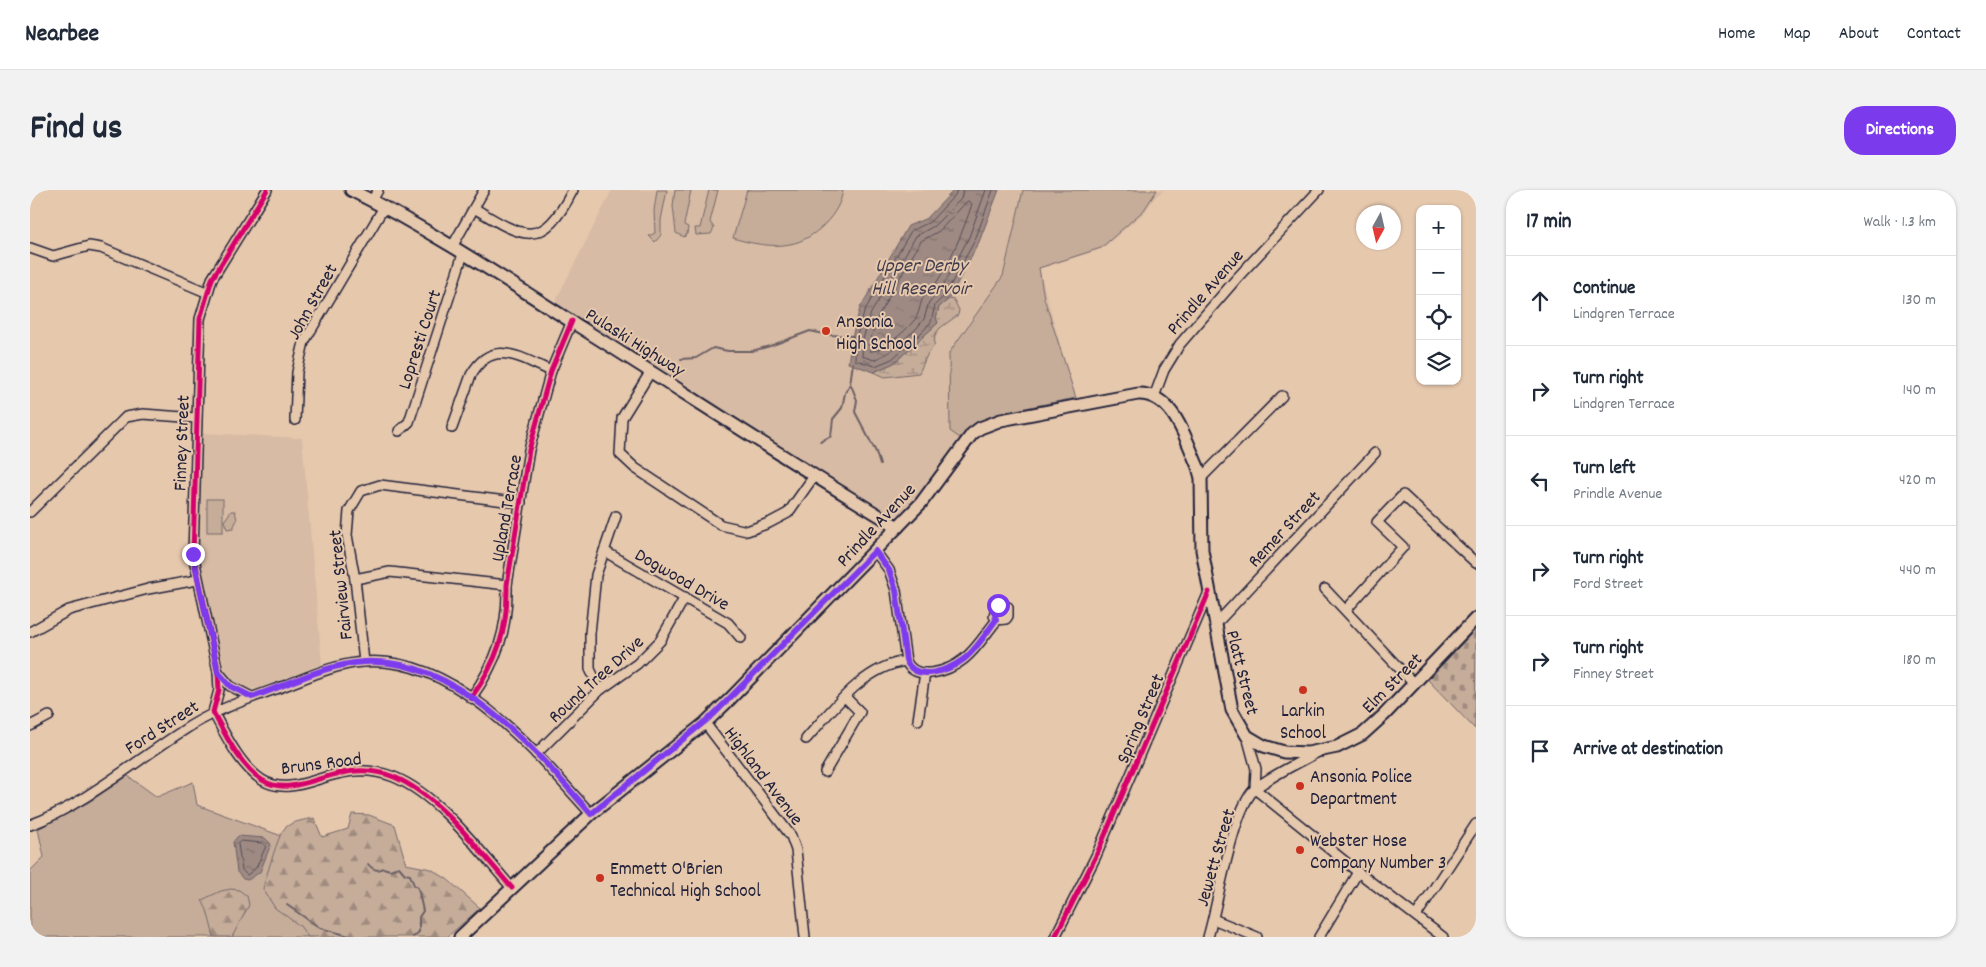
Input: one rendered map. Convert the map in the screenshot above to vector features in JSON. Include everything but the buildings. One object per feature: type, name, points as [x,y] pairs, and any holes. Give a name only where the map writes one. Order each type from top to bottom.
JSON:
[{"type":"main road","name":"Pulaski Highway","points":[[351,190],[452,247],[898,527]]},
{"type":"main road","name":"Prindle Avenue","points":[[460,937],[591,814],[705,723],[922,503],[964,443],[980,428],[1019,416],[1122,397],[1145,394],[1154,396]]},
{"type":"main road","name":"Platt Street","points":[[1154,396],[1161,400],[1172,413],[1201,478],[1201,538],[1209,592],[1232,710],[1247,736]]},
{"type":"main road","name":"Elm Street","points":[[1247,736],[1264,746],[1284,752],[1319,752],[1346,744],[1363,734],[1414,684],[1476,618]]},
{"type":"street","name":"Finney Street","points":[[213,712],[219,690],[218,672],[193,554],[200,319],[206,292],[212,279],[268,190]]},
{"type":"street","points":[[372,201],[378,190]]},
{"type":"street","points":[[452,247],[484,190]]},
{"type":"street","points":[[474,208],[509,229],[523,232],[539,232],[546,229],[557,218],[573,190]]},
{"type":"street","name":"Prindle Avenue","points":[[1154,396],[1164,370],[1180,344],[1238,277],[1319,190]]},
{"type":"street","name":"John Street","points":[[295,420],[297,372],[304,342],[384,207]]},
{"type":"street","points":[[30,248],[53,256],[89,246],[101,248],[206,292]]},
{"type":"street","name":"Lopresti Court","points":[[399,431],[409,422],[463,254]]},
{"type":"street","name":"Upland Terrace","points":[[471,698],[488,673],[502,637],[507,608],[507,585],[529,450],[551,371],[572,322]]},
{"type":"street","points":[[452,428],[471,375],[476,367],[489,355],[512,354],[551,371]]},
{"type":"street","points":[[651,371],[622,418],[620,454],[635,468],[721,525],[747,531],[769,523],[788,513],[814,476]]},
{"type":"street","points":[[1201,478],[1282,396]]},
{"type":"street","points":[[30,512],[126,417],[143,414],[196,418]]},
{"type":"street","name":"Remer Street","points":[[1215,625],[1375,453]]},
{"type":"street","name":"Fairview Street","points":[[364,662],[355,579],[347,534],[349,511],[361,491],[380,485],[521,502]]},
{"type":"street","points":[[1346,610],[1404,547],[1377,522],[1403,495],[1476,563]]},
{"type":"street","points":[[600,690],[590,669],[590,632],[596,575],[616,516]]},
{"type":"street","name":"Dogwood Drive","points":[[604,551],[728,623],[741,638]]},
{"type":"street","points":[[875,551],[889,570],[896,590],[906,660],[909,668],[925,673],[942,670],[963,660],[977,646],[996,620]]},
{"type":"street","points":[[355,579],[390,572],[507,585]]},
{"type":"street","points":[[30,632],[70,610],[148,589],[197,580]]},
{"type":"street","points":[[1325,589],[1414,684]]},
{"type":"street","name":"Spring Street","points":[[1055,937],[1096,856],[1209,592]]},
{"type":"street","name":"Round Tree Drive","points":[[536,754],[600,690],[637,664],[660,641],[685,597]]},
{"type":"street","points":[[806,739],[854,687],[869,676],[906,660]]},
{"type":"street","name":"Ford Street","points":[[30,825],[63,810],[213,712],[319,672],[364,662],[410,667],[438,678],[471,698],[507,726],[536,754],[591,814]]},
{"type":"street","points":[[218,672],[230,686],[252,697]]},
{"type":"street","points":[[918,720],[925,673]]},
{"type":"street","points":[[825,772],[860,712],[845,697]]},
{"type":"street","name":"Bruns Road","points":[[213,712],[238,753],[253,772],[266,782],[293,786],[342,773],[362,770],[408,783],[439,808],[512,888]]},
{"type":"street","points":[[30,726],[49,716]]},
{"type":"street","name":"Highland Avenue","points":[[705,723],[792,836],[796,850],[804,936]]},
{"type":"street","name":"Platt Street","points":[[1247,736],[1256,769],[1255,789]]},
{"type":"street","name":"Elm Street","points":[[1255,789],[1319,752]]},
{"type":"street","points":[[1255,789],[1358,872],[1443,937]]},
{"type":"street","name":"Jewett Street","points":[[1208,937],[1228,850],[1246,802],[1255,789]]},
{"type":"street","points":[[1416,916],[1476,824]]},
{"type":"street","points":[[1319,937],[1358,872]]},
{"type":"street","points":[[1213,919],[1257,937]]},
{"type":"shaded area","name":"Ansonia High School","points":[[612,190],[1164,190],[1155,197],[1145,212],[1102,249],[1039,269],[1076,401],[959,443],[918,501],[898,514],[890,514],[554,304]]},
{"type":"shaded area","points":[[203,433],[302,438],[322,664],[258,689],[244,688],[236,685],[226,674],[202,580],[197,539]]},
{"type":"green space","points":[[657,190],[667,190],[661,220],[661,235],[655,242],[649,236],[655,233],[654,211]]},
{"type":"green space","points":[[675,190],[691,190],[684,225],[688,227],[687,234],[684,237],[676,233],[673,206]]},
{"type":"green space","points":[[709,190],[718,190],[710,222],[714,228],[711,234],[696,235],[695,228],[700,228]]},
{"type":"green space","points":[[747,190],[843,190],[837,208],[817,231],[799,242],[768,245],[733,238]]},
{"type":"green space","points":[[1023,190],[1157,190],[1144,210],[1101,248],[1039,268],[1044,298],[1076,398],[1030,407],[1000,416],[986,421],[960,438],[950,431],[949,353],[1003,276]]},
{"type":"green space","points":[[949,299],[954,300],[959,310],[958,315],[940,328],[935,335],[934,346],[928,353],[919,373],[885,377],[874,372],[894,363],[938,323],[936,318],[939,307]]},
{"type":"green space","points":[[207,499],[223,499],[223,532],[207,532]]},
{"type":"green space","points":[[231,511],[235,511],[237,520],[233,528],[227,529],[224,521]]},
{"type":"green space","points":[[1474,631],[1476,633],[1475,729],[1428,680]]},
{"type":"green space","points":[[128,776],[157,797],[193,782],[197,805],[287,838],[314,937],[30,937],[30,871],[44,857],[38,829],[89,802]]},
{"type":"green space","points":[[352,814],[369,815],[395,825],[406,864],[431,869],[447,879],[480,908],[447,937],[308,937],[300,926],[275,908],[263,889],[276,847],[282,832],[290,824],[314,818],[322,837],[348,829]]},
{"type":"green space","points":[[239,890],[247,896],[249,905],[232,937],[214,937],[207,910],[202,900],[221,891]]},
{"type":"water","name":"Upper Derby Hill Reservoir","points":[[954,190],[999,190],[979,242],[949,299],[939,307],[936,318],[938,323],[894,363],[874,372],[848,363],[852,337],[860,308],[908,226],[927,218]]},
{"type":"water","points":[[238,836],[265,838],[271,844],[260,872],[248,880],[243,879],[237,872],[233,842]]},
{"type":"waterway","points":[[681,359],[696,358],[713,348],[728,351],[752,351],[810,331],[829,335],[853,336]]},
{"type":"waterway","points":[[820,442],[831,436],[833,419],[842,408],[845,393],[850,384],[853,363]]},
{"type":"waterway","points":[[851,385],[857,400],[855,412],[876,452],[880,465]]},
{"type":"waterway","points":[[368,864],[377,870],[383,868],[390,870],[399,867],[405,874],[410,875],[414,885],[418,888],[423,911],[419,917],[419,932],[413,937]]},
{"type":"waterway","points":[[287,905],[320,928],[353,937]]},
{"type":"cycle path","points":[[267,190],[212,279],[200,319],[193,554],[218,672],[219,690],[213,712],[234,749],[247,767],[262,780],[272,784],[292,786],[332,775],[362,771],[388,775],[411,786],[427,797],[458,826],[512,888]]},
{"type":"cycle path","points":[[471,698],[488,671],[503,631],[507,585],[529,450],[551,371],[572,321]]},
{"type":"cycle path","points":[[1055,937],[1096,856],[1209,592]]},
{"type":"place","name":"Ansonia High School","points":[[826,331]]},
{"type":"place","name":"Larkin School","points":[[1303,690]]},
{"type":"place","name":"Ansonia Police Department","points":[[1300,786]]},
{"type":"place","name":"Webster Hose Company Number 3","points":[[1300,850]]},
{"type":"place","name":"Emmett O'Brien Technical High School","points":[[600,878]]},
{"type":"route","points":[[193,554],[218,672],[236,690],[252,697],[319,672],[347,664],[364,662],[395,664],[426,672],[471,698],[507,726],[524,741],[591,814],[705,723],[875,551],[889,570],[893,579],[906,660],[909,668],[914,672],[932,673],[963,660],[977,646],[996,620],[994,610],[998,605]]}]
